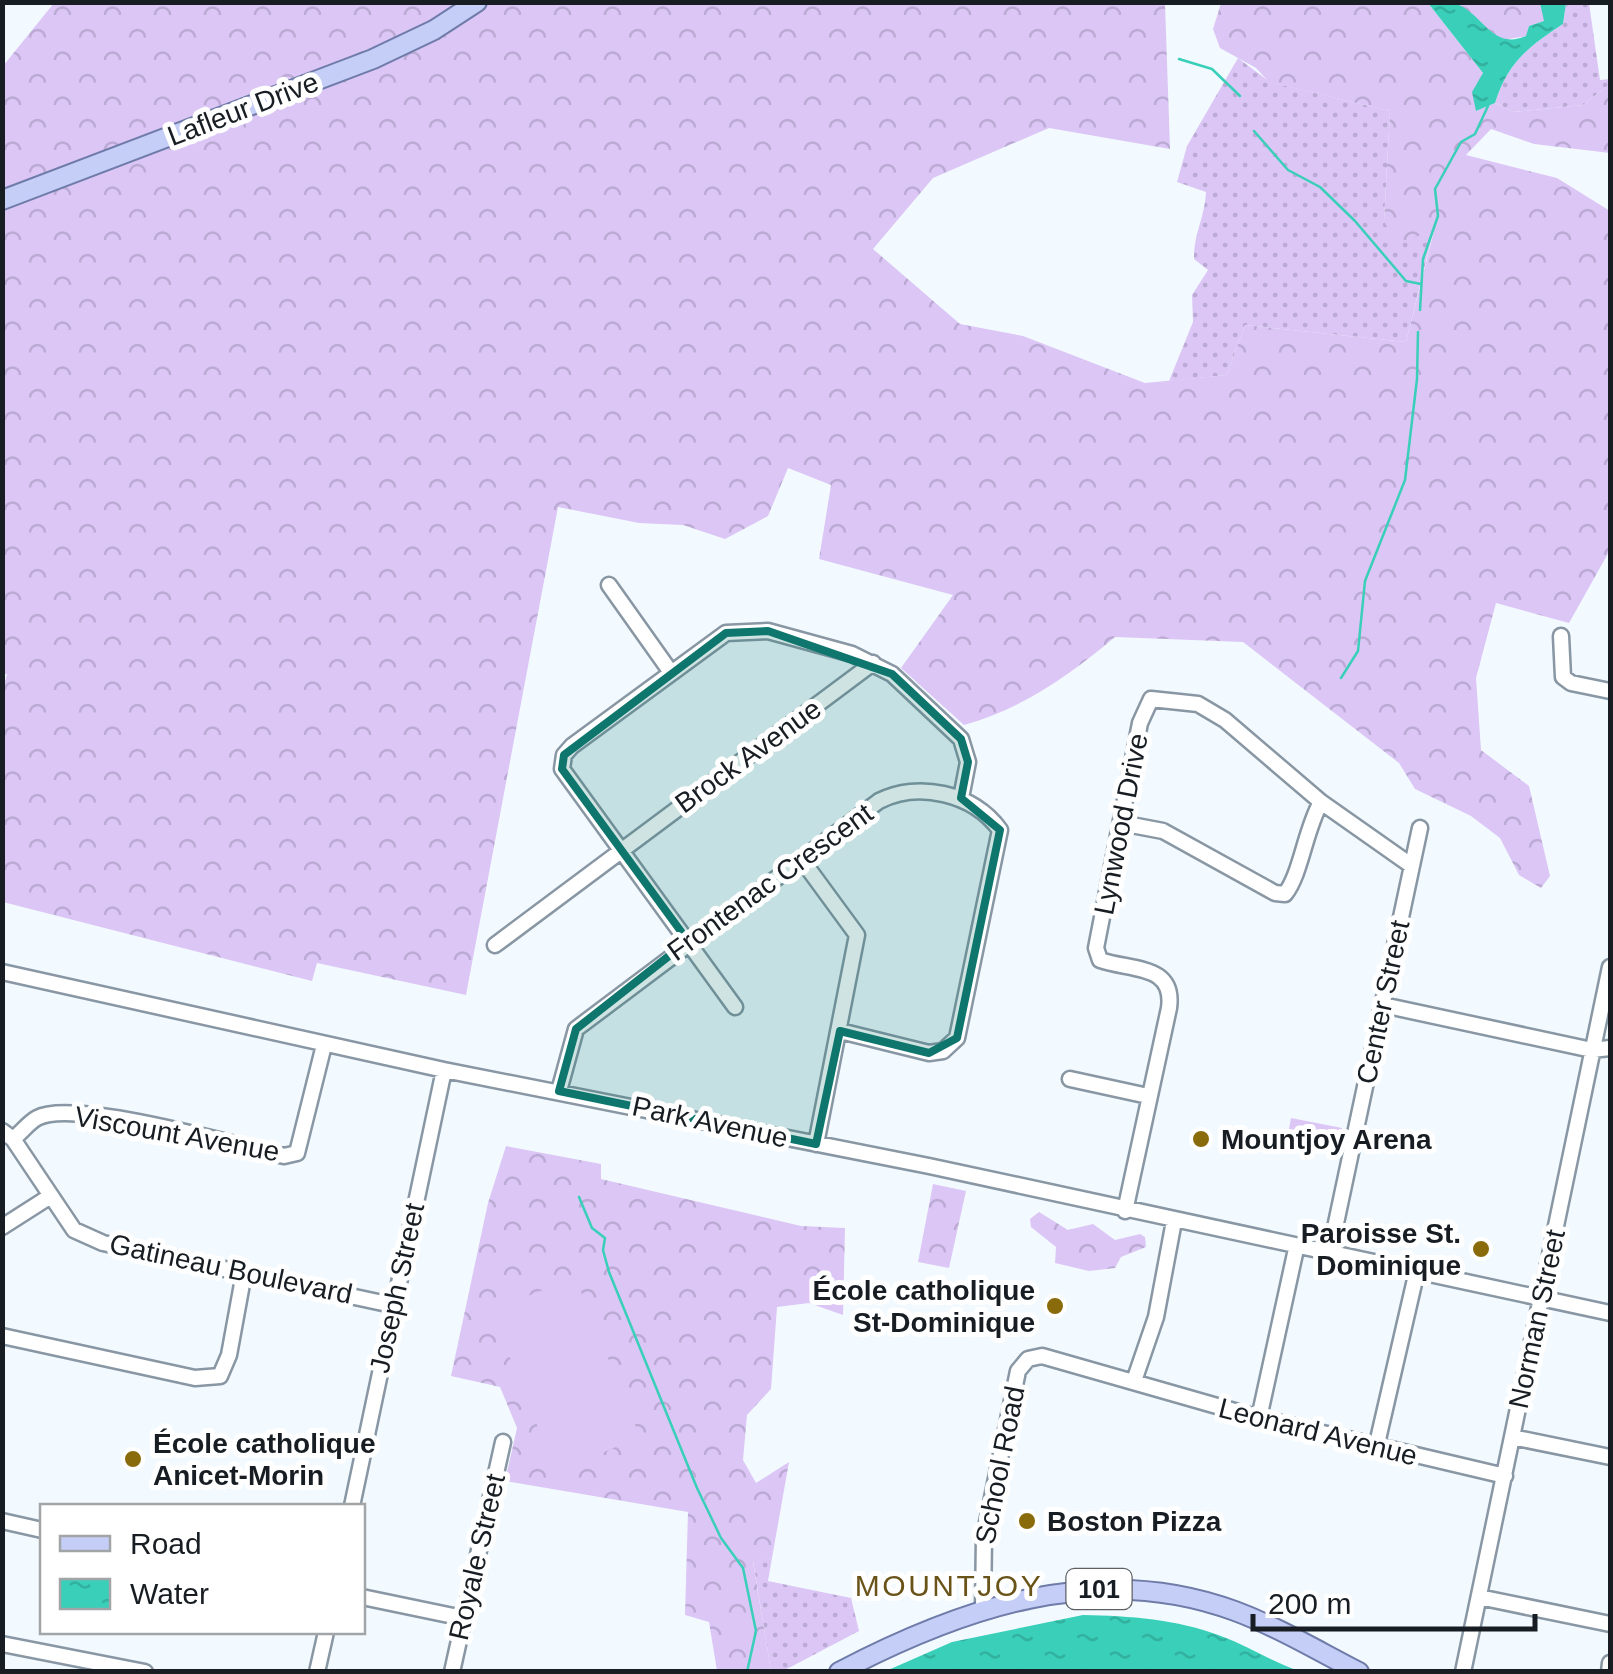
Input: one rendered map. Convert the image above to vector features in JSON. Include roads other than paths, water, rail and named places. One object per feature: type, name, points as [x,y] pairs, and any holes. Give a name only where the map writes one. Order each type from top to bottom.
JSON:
[{"type":"main road","name":"Lafleur Drive","points":[[2,200],[373,59],[434,30],[477,2]]},
{"type":"main road","name":"101","points":[[839,1672],[925,1628],[983,1608],[1064,1591],[1178,1595],[1234,1611],[1359,1672]]},
{"type":"street","points":[[608,585],[670,671]]},
{"type":"street","points":[[735,1007],[562,769],[564,754],[670,671],[726,633],[741,629],[828,646],[892,674],[960,739],[968,762],[961,798],[991,817],[1000,830],[957,1038],[944,1051],[929,1053],[840,1032]]},
{"type":"street","points":[[1561,636],[1564,677],[1571,683],[1610,691]]},
{"type":"street","name":"Brock Avenue","points":[[495,945],[874,663]]},
{"type":"street","name":"Lynwood Drive","points":[[1125,1211],[1170,985],[1162,976],[1100,960],[1096,948],[1140,723],[1151,699],[1198,704],[1225,720],[1321,802],[1412,866]]},
{"type":"street","name":"Frontenac Crescent","points":[[559,1091],[576,1029],[688,942],[895,793],[914,790],[961,798]]},
{"type":"street","points":[[1121,823],[1163,831],[1275,893],[1284,894],[1293,884],[1308,825],[1321,802]]},
{"type":"street","name":"Center Street","points":[[1329,1256],[1420,828]]},
{"type":"street","points":[[802,860],[857,935],[816,1144]]},
{"type":"street","name":"Norman Street","points":[[1462,1672],[1610,967]]},
{"type":"street","name":"Park Avenue","points":[[2,972],[444,1070],[816,1144],[1610,1314]]},
{"type":"street","points":[[1383,1005],[1592,1050],[1610,1048]]},
{"type":"street","name":"Viscount Avenue","points":[[8,1135],[38,1117],[65,1113],[103,1116],[284,1156],[297,1152],[324,1044]]},
{"type":"street","name":"Joseph Street","points":[[352,1504],[444,1070]]},
{"type":"street","points":[[1070,1079],[1148,1096]]},
{"type":"street","name":"Gatineau Boulevard","points":[[8,1135],[74,1230],[103,1242],[392,1305]]},
{"type":"street","points":[[2,1227],[49,1197]]},
{"type":"street","points":[[1134,1381],[1156,1317],[1174,1221]]},
{"type":"street","points":[[1259,1418],[1296,1249]]},
{"type":"street","points":[[2,1336],[194,1378],[220,1376],[230,1355],[244,1273]]},
{"type":"street","points":[[1376,1448],[1416,1274]]},
{"type":"street","name":"School Road","points":[[983,1608],[984,1537],[1018,1371],[1028,1359],[1042,1356],[1134,1381]]},
{"type":"street","name":"Leonard Avenue","points":[[1134,1381],[1259,1418],[1504,1476]]},
{"type":"street","points":[[1512,1437],[1610,1457]]},
{"type":"street","name":"Royale Street","points":[[452,1672],[503,1442]]},
{"type":"street","points":[[2,1521],[40,1530]]},
{"type":"street","points":[[1479,1597],[1610,1624]]},
{"type":"street","points":[[365,1598],[463,1618]]},
{"type":"street","points":[[318,1672],[326,1634]]},
{"type":"street","points":[[2,1644],[144,1672]]},
{"type":"street","points":[[1608,1672],[1610,1663]]},
{"type":"water","points":[[1428,3],[1454,3],[1473,14],[1495,35],[1514,39],[1526,36],[1529,26],[1544,21],[1540,3],[1566,3],[1563,24],[1521,57],[1506,77],[1495,103],[1476,111],[1472,92],[1483,73]]},
{"type":"water","points":[[1083,1615],[1170,1622],[1204,1630],[1299,1671],[886,1671],[952,1642]]},
{"type":"waterway","points":[[1179,59],[1212,69],[1240,96]]},
{"type":"waterway","points":[[1420,310],[1423,259],[1438,216],[1435,189],[1461,142],[1475,134],[1488,106]]},
{"type":"waterway","points":[[1254,131],[1288,170],[1320,187],[1355,221],[1406,281],[1421,284]]},
{"type":"waterway","points":[[1341,678],[1358,651],[1365,581],[1405,480],[1417,379],[1418,332]]},
{"type":"waterway","points":[[579,1197],[592,1228],[605,1238],[603,1250],[609,1272],[697,1488],[721,1538],[743,1568],[756,1631],[747,1672]]},
{"type":"place","name":"Mountjoy Arena","points":[[1201,1139]]},
{"type":"place","name":"Paroisse St. Dominique","points":[[1481,1249]]},
{"type":"place","name":"École catholique St-Dominique","points":[[1055,1306]]},
{"type":"place","name":"École catholique Anicet-Morin","points":[[133,1459]]},
{"type":"place","name":"Boston Pizza","points":[[1027,1521]]},
{"type":"district","name":"MOUNTJOY","points":[[949,1585]]}]
